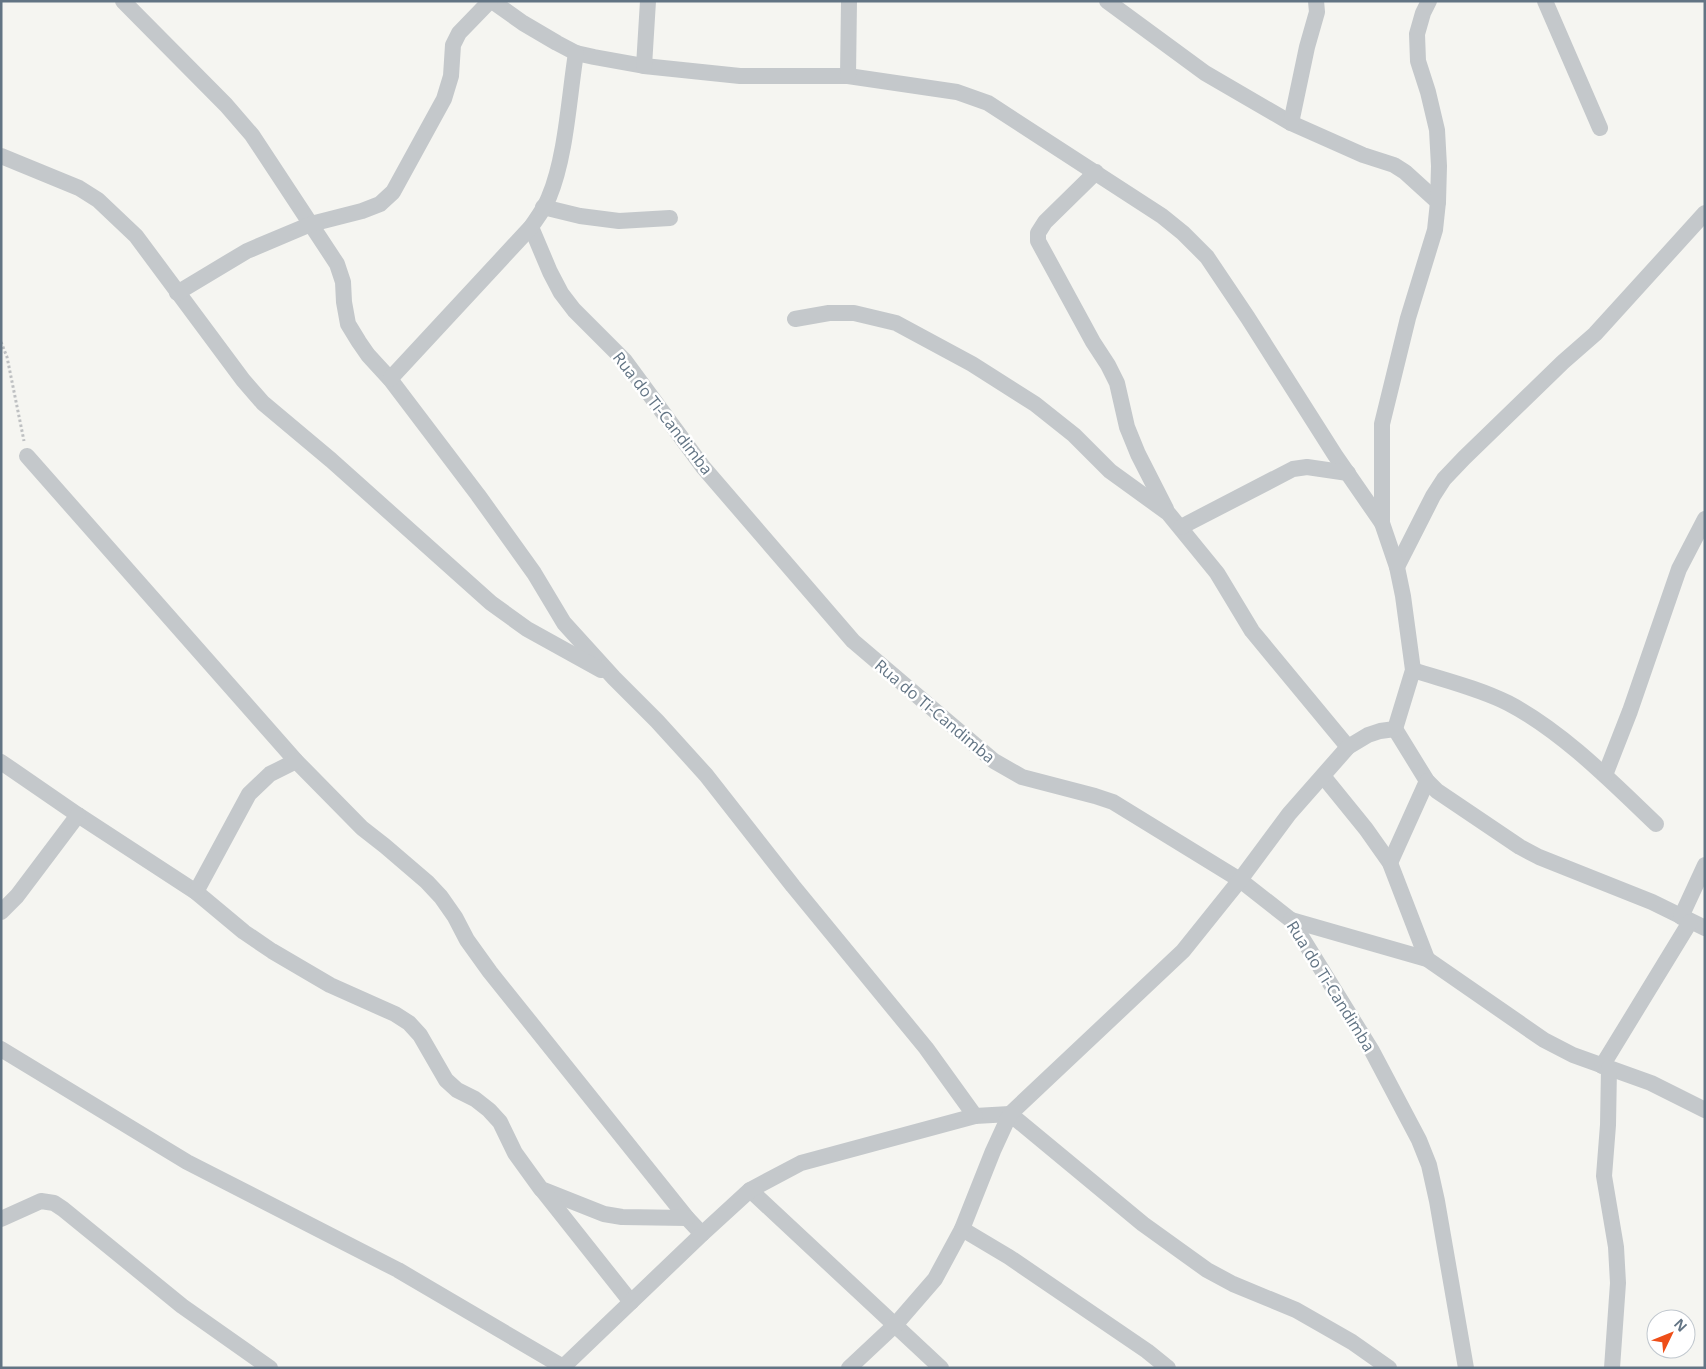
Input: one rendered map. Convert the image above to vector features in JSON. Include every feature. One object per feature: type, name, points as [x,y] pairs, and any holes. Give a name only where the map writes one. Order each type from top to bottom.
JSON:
[{"type":"street","points":[[123,1],[226,105],[252,135],[337,264],[343,282],[348,324],[368,355],[390,379],[534,573],[564,622],[706,775],[793,886],[926,1048],[975,1116]]},
{"type":"street","points":[[177,293],[247,251],[311,224],[362,211],[380,204],[393,192],[444,100],[451,76],[453,45],[459,33],[491,1],[523,23],[576,53],[644,66],[740,76],[848,76],[957,92],[988,104],[1096,172],[1162,216],[1183,233],[1207,257],[1382,523],[1397,568],[1406,612],[1413,670],[1394,729]]},
{"type":"street","points":[[644,66],[648,1]]},
{"type":"street","points":[[848,1],[848,76]]},
{"type":"street","points":[[1107,1],[1205,73],[1291,123],[1363,155],[1394,165],[1405,172],[1438,202]]},
{"type":"street","points":[[1291,123],[1307,46],[1317,12],[1316,1]]},
{"type":"street","points":[[1382,523],[1382,424],[1408,318],[1434,230],[1438,202],[1437,130],[1418,61],[1417,34],[1423,13],[1429,1]]},
{"type":"street","points":[[1545,1],[1600,128]]},
{"type":"street","points":[[390,379],[530,227],[548,199],[556,178],[562,149],[576,53]]},
{"type":"street","points":[[1,156],[79,188],[98,200],[136,236],[243,380],[263,403],[331,460],[498,608],[527,629],[614,678]]},
{"type":"street","points":[[1096,172],[1045,222],[1038,233],[1038,241],[1093,342],[1108,364],[1117,383],[1127,427],[1138,454],[1168,512],[1217,574],[1252,631],[1348,747]]},
{"type":"street","points":[[543,207],[580,216],[619,221],[670,218]]},
{"type":"street","points":[[1397,568],[1433,496],[1444,479],[1563,362],[1595,334],[1705,213]]},
{"type":"street","name":"Rua do Ti-Candimba","points":[[530,227],[561,293],[574,310],[625,361],[703,467],[853,641],[994,761],[1022,777],[1113,802],[1240,880],[1292,920],[1372,1050],[1419,1140],[1429,1165],[1466,1368]]},
{"type":"street","points":[[795,319],[829,313],[854,313],[896,323],[930,340],[1035,404],[1074,435],[1110,471],[1168,512]]},
{"type":"street","points":[[27,456],[296,761],[362,828],[427,882],[441,897],[467,940],[490,972],[687,1218],[702,1234]]},
{"type":"street","points":[[1181,527],[1293,469],[1307,467],[1348,474]]},
{"type":"street","points":[[1605,775],[1630,711],[1679,570],[1705,518]]},
{"type":"street","points":[[1413,670],[1508,703],[1542,724],[1605,775],[1656,824]]},
{"type":"street","points":[[849,1368],[896,1324],[935,1279],[962,1229],[1010,1114],[1183,951],[1240,880],[1289,814],[1348,747],[1368,735],[1394,729]]},
{"type":"street","points":[[1394,729],[1427,781],[1452,803],[1520,847],[1539,857],[1652,902],[1705,928]]},
{"type":"street","points":[[196,892],[249,794],[270,774],[296,761]]},
{"type":"street","points":[[1,762],[196,892],[244,932],[272,951],[330,985],[395,1014],[409,1023],[420,1035],[446,1080],[457,1090],[475,1099],[500,1122],[515,1153],[541,1189],[631,1302]]},
{"type":"street","points":[[1323,776],[1366,829],[1390,863],[1426,959]]},
{"type":"street","points":[[1390,863],[1427,781]]},
{"type":"street","points":[[1,912],[17,896],[78,815]]},
{"type":"street","points":[[1612,1368],[1618,1283],[1616,1247],[1604,1176],[1608,1125],[1605,1067],[1685,919],[1705,865]]},
{"type":"street","points":[[1292,920],[1426,959],[1544,1040],[1573,1055],[1652,1083],[1705,1110]]},
{"type":"street","points":[[1,1049],[186,1162],[398,1270],[563,1367],[750,1190],[801,1162],[975,1116],[1010,1114],[1143,1224],[1207,1270],[1233,1284],[1296,1310],[1352,1342],[1389,1368]]},
{"type":"street","points":[[541,1189],[604,1214],[622,1217],[687,1218]]},
{"type":"street","points":[[750,1190],[896,1324],[941,1368]]},
{"type":"street","points":[[1,1219],[41,1201],[54,1203],[64,1209],[182,1306],[270,1368]]},
{"type":"street","points":[[962,1229],[1009,1257],[1147,1350],[1168,1368]]},
{"type":"path","points":[[1,342],[8,357],[27,456]]}]
